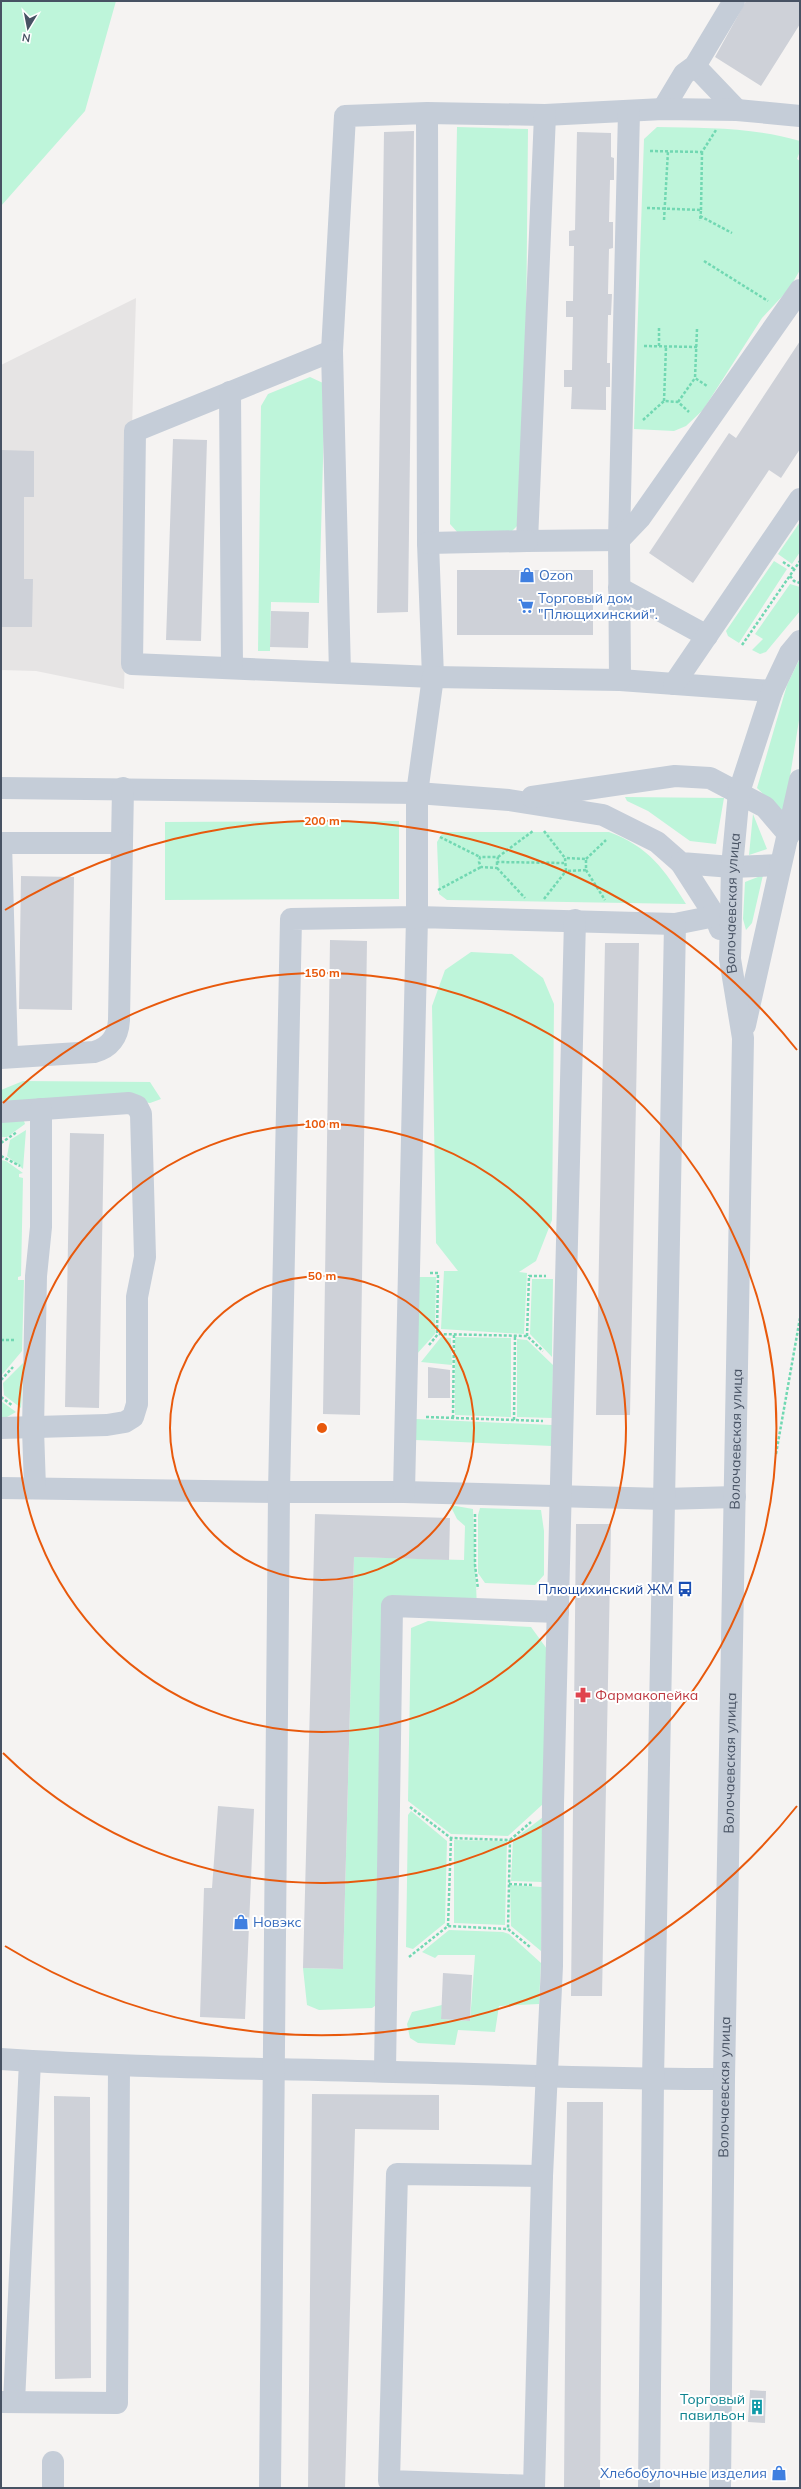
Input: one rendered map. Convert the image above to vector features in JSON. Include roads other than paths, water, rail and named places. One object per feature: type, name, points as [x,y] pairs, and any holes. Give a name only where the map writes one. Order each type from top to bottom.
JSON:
[{"type":"street","points":[[663,109],[684,74],[695,66],[734,1]]},
{"type":"street","points":[[695,66],[737,110]]},
{"type":"street","points":[[340,673],[332,351],[345,116],[428,113],[545,115],[629,112],[663,109],[737,110],[799,114]]},
{"type":"street","points":[[620,680],[619,540],[629,112]]},
{"type":"street","points":[[404,1492],[417,917],[417,793],[433,677],[428,543],[428,113]]},
{"type":"street","points":[[527,541],[545,115]]},
{"type":"street","points":[[428,543],[619,540],[640,518],[800,290]]},
{"type":"street","points":[[332,351],[135,431],[132,664],[433,677],[620,680],[772,691]]},
{"type":"street","points":[[230,392],[232,668]]},
{"type":"street","points":[[674,684],[800,499]]},
{"type":"street","points":[[619,588],[707,636]]},
{"type":"street","name":"Волочаевская улица","points":[[720,2488],[724,2079],[742,1038],[730,959],[732,868],[739,792],[772,691],[790,653],[800,641]]},
{"type":"street","points":[[510,800],[675,776],[710,778],[765,807],[789,835]]},
{"type":"street","name":"Волочаевская улица","points":[[742,1038],[780,865],[789,835],[800,780]]},
{"type":"street","points":[[1,788],[123,788],[417,793],[510,800],[603,815],[657,842],[681,863],[715,916],[730,959]]},
{"type":"street","points":[[122,843],[1,843],[4,1058],[94,1052],[106,1048],[115,1037],[119,1020],[123,788]]},
{"type":"street","points":[[681,863],[732,868],[780,865]]},
{"type":"street","points":[[270,2488],[278,1492],[290,919],[417,917],[575,920],[675,924],[715,916]]},
{"type":"street","points":[[542,2176],[397,2174],[389,2481],[534,2487],[542,2176],[552,1966],[558,1612],[575,920]]},
{"type":"street","points":[[649,2488],[653,2080],[675,924]]},
{"type":"street","points":[[1,1112],[129,1103],[140,1110],[145,1257],[137,1297],[137,1404],[133,1417],[120,1423],[34,1429],[1,1428]]},
{"type":"street","points":[[36,1488],[34,1429],[36,1276],[41,1227],[41,1109]]},
{"type":"street","points":[[1,1488],[278,1492],[404,1492],[476,1495],[561,1495],[664,1499],[735,1498]]},
{"type":"street","points":[[385,2071],[392,1606],[558,1612]]},
{"type":"street","points":[[1,2059],[119,2066],[547,2075],[653,2080],[724,2079]]},
{"type":"street","points":[[30,2061],[8,2402],[117,2403],[119,2066]]},
{"type":"street","points":[[52,2488],[53,2462]]},
{"type":"place","name":"Ozon","points":[[527,575]]},
{"type":"place","name":"Торговый дом \"Плющихинский\".","points":[[526,606]]},
{"type":"place","name":"Плющихинский ЖМ","points":[[685,1589]]},
{"type":"place","name":"Фармакопейка","points":[[583,1695]]},
{"type":"place","name":"Новэкс","points":[[241,1922]]},
{"type":"place","name":"Торговый павильон","points":[[757,2407]]},
{"type":"place","name":"Хлебобулочные изделия","points":[[779,2473]]}]
